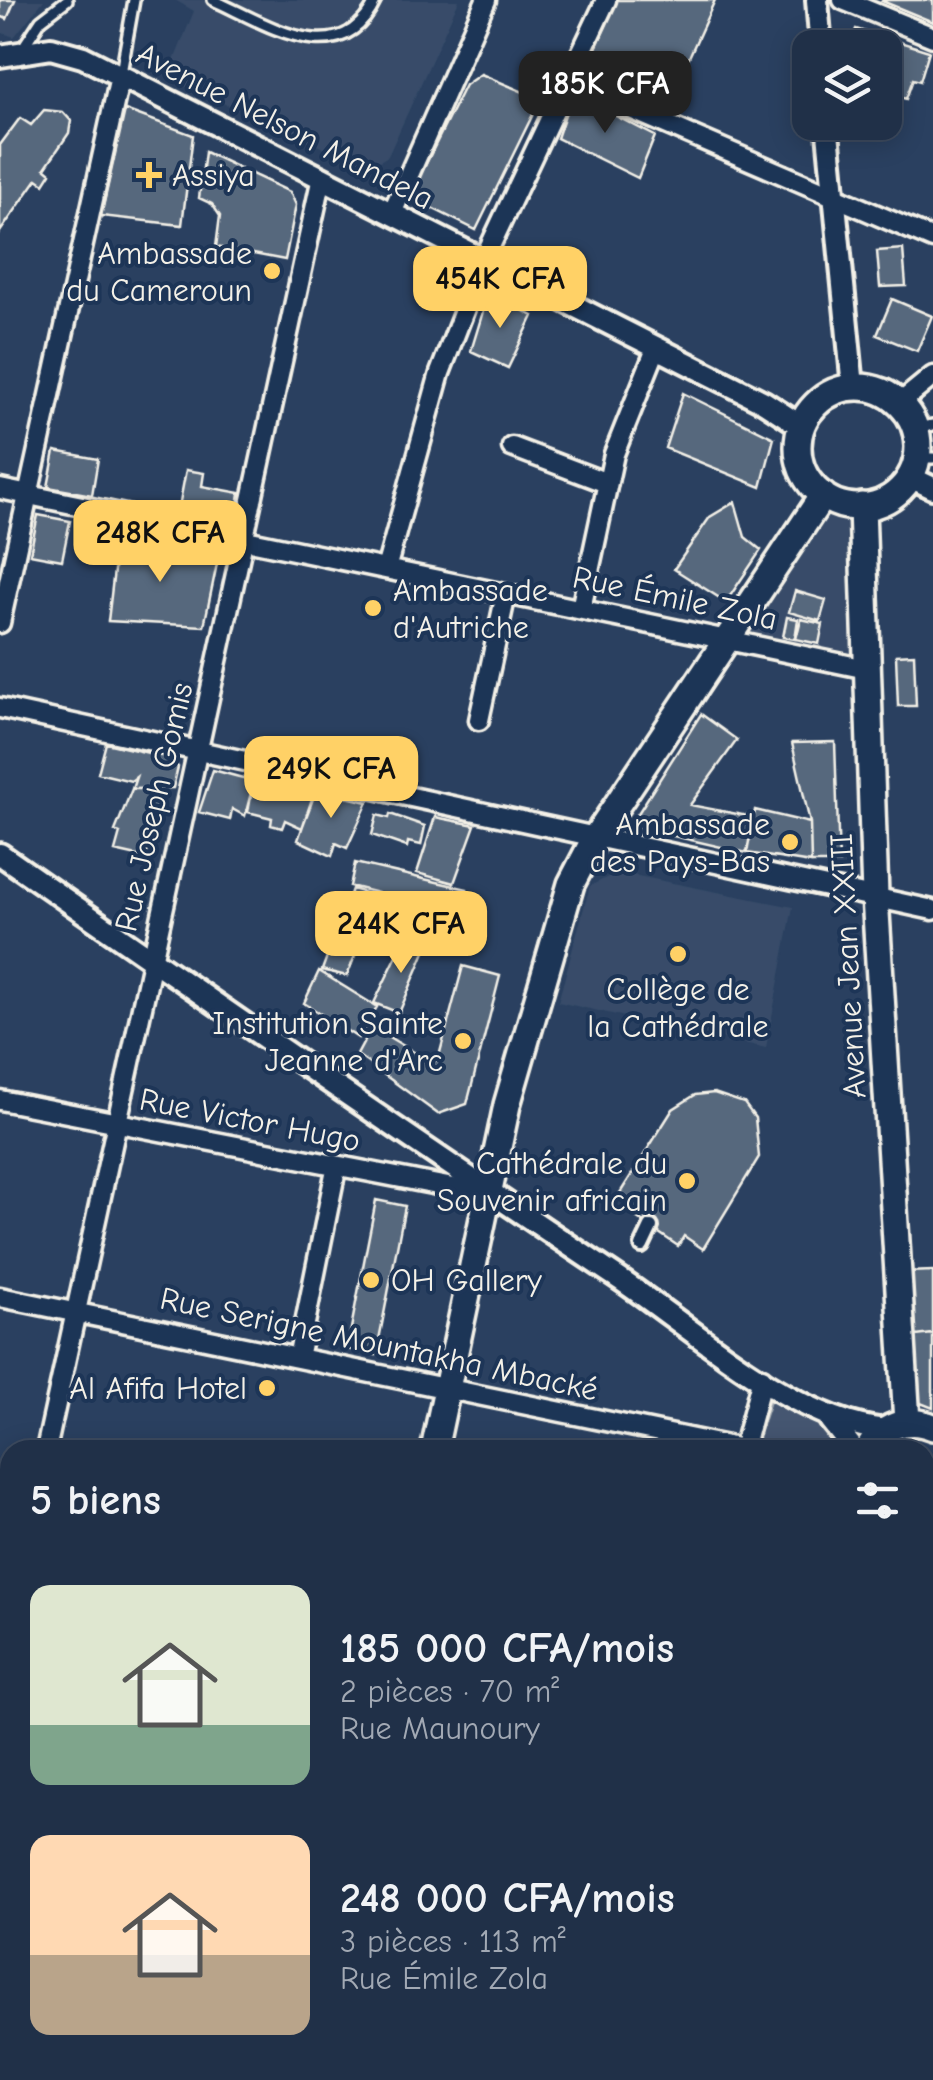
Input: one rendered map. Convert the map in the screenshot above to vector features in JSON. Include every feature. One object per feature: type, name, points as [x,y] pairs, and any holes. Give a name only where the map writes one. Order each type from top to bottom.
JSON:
[{"type":"main road","points":[[854,387],[878,390],[900,403],[924,426],[923,470],[887,500],[862,506],[842,504],[812,485],[799,457],[801,426],[822,399],[854,387]]},
{"type":"main road","points":[[436,1440],[506,1105],[571,884],[595,838],[823,495]]},
{"type":"main road","name":"Avenue Jean XXIII","points":[[862,506],[898,1432]]},
{"type":"street","points":[[392,213],[486,0]]},
{"type":"street","points":[[386,569],[435,388],[484,259],[606,0]]},
{"type":"street","points":[[817,0],[820,30]]},
{"type":"street","points":[[844,0],[933,37]]},
{"type":"street","name":"Avenue Nelson Mandela","points":[[0,56],[51,48],[83,57],[764,402],[801,426]]},
{"type":"street","points":[[0,623],[120,76]]},
{"type":"street","points":[[568,82],[933,238]]},
{"type":"street","points":[[828,140],[854,387]]},
{"type":"street","name":"Rue Joseph Gomis","points":[[48,1440],[322,178]]},
{"type":"street","points":[[581,609],[623,425],[656,350]]},
{"type":"street","points":[[900,403],[933,376]]},
{"type":"street","points":[[512,448],[607,483]]},
{"type":"street","name":"Rue Émile Zola","points":[[0,490],[867,669]]},
{"type":"street","points":[[479,720],[506,594]]},
{"type":"street","points":[[0,708],[595,838],[930,906]]},
{"type":"street","points":[[0,854],[489,1195],[646,1296],[762,1378],[848,1423],[898,1432]]},
{"type":"street","name":"Rue Victor Hugo","points":[[0,1100],[336,1169],[489,1195]]},
{"type":"street","points":[[298,1358],[336,1169]]},
{"type":"street","points":[[642,1246],[651,1227]]},
{"type":"street","name":"Rue Serigne Mountakha Mbacké","points":[[0,1297],[696,1440]]},
{"type":"street","points":[[746,1440],[762,1378]]},
{"type":"street","points":[[814,1406],[840,1428],[848,1440]]},
{"type":"lane","points":[[22,50],[42,20],[67,0]]},
{"type":"lane","points":[[120,76],[136,0]]},
{"type":"lane","points":[[213,0],[300,38],[318,41],[354,31],[368,19],[376,0]]},
{"type":"shaded area","points":[[0,0],[44,0],[14,37],[0,32]]},
{"type":"shaded area","points":[[175,0],[459,0],[388,156],[368,168],[167,78],[194,11]]},
{"type":"shaded area","points":[[826,509],[856,517],[857,661],[740,636]]},
{"type":"shaded area","name":"Collège de la Cathédrale","points":[[618,872],[793,907],[766,1048],[558,1002],[590,886]]},
{"type":"shaded area","points":[[774,1389],[825,1425],[836,1440],[757,1440]]},
{"type":"building","points":[[0,0],[15,0],[7,19],[0,16]]},
{"type":"building","points":[[617,0],[715,0],[665,110],[587,69]]},
{"type":"building","points":[[883,0],[933,0],[933,22],[882,1]]},
{"type":"building","points":[[902,43],[929,51],[920,81],[913,79],[906,99],[902,98]]},
{"type":"building","points":[[481,74],[533,96],[537,106],[476,230],[420,202],[415,186],[465,85]]},
{"type":"building","points":[[572,94],[655,136],[638,178],[557,138]]},
{"type":"building","points":[[44,110],[63,112],[71,121],[69,133],[45,168],[51,173],[44,184],[37,179],[0,232],[0,145],[20,118],[31,125]]},
{"type":"building","name":"Assiya","points":[[125,110],[193,135],[182,225],[101,216]]},
{"type":"building","points":[[205,152],[290,192],[296,205],[285,260],[216,247],[220,216],[212,204],[199,198]]},
{"type":"building","points":[[903,249],[906,286],[880,287],[877,251]]},
{"type":"building","points":[[489,292],[533,316],[508,368],[471,351]]},
{"type":"building","points":[[892,299],[932,316],[917,351],[877,335]]},
{"type":"building","points":[[683,393],[774,438],[761,487],[665,448]]},
{"type":"building","points":[[55,451],[98,459],[92,495],[48,487]]},
{"type":"building","points":[[186,470],[204,473],[202,486],[240,493],[236,518],[179,507]]},
{"type":"building","points":[[735,502],[745,537],[761,550],[726,602],[674,569],[710,517]]},
{"type":"building","points":[[38,515],[70,521],[62,560],[30,554]]},
{"type":"building","points":[[118,536],[218,559],[204,626],[108,621]]},
{"type":"building","points":[[795,591],[826,600],[820,621],[789,612]]},
{"type":"building","points":[[787,617],[798,619],[795,639],[783,637]]},
{"type":"building","points":[[801,619],[823,624],[819,644],[796,639]]},
{"type":"building","points":[[914,654],[916,706],[898,706],[896,655]]},
{"type":"building","points":[[701,714],[737,740],[690,805],[753,817],[747,853],[630,826]]},
{"type":"building","points":[[835,742],[839,863],[811,863],[810,823],[792,743]]},
{"type":"building","points":[[106,743],[170,758],[178,767],[173,788],[132,789],[136,777],[131,781],[98,773]]},
{"type":"building","points":[[213,770],[254,781],[245,816],[232,809],[230,820],[199,812]]},
{"type":"building","points":[[254,781],[314,796],[302,828],[285,820],[282,828],[271,825],[272,818],[248,812]]},
{"type":"building","points":[[132,789],[161,789],[146,858],[115,851],[120,833],[115,831]]},
{"type":"building","points":[[315,790],[368,802],[347,848],[336,843],[332,856],[298,840]]},
{"type":"building","points":[[755,810],[810,823],[811,863],[747,853]]},
{"type":"building","points":[[390,814],[425,826],[421,845],[408,842],[407,847],[372,835],[377,815],[389,818]]},
{"type":"building","points":[[435,817],[475,825],[454,883],[417,873]]},
{"type":"building","points":[[355,863],[467,889],[461,914],[350,886]]},
{"type":"building","points":[[352,889],[378,897],[347,976],[322,970]]},
{"type":"building","points":[[409,903],[443,912],[435,940],[402,927]]},
{"type":"building","points":[[406,937],[427,947],[399,1013],[374,1003]]},
{"type":"building","name":"Institution Sainte Jeanne d'Arc","points":[[463,966],[500,976],[467,1104],[438,1114],[357,1055],[372,1027],[429,1061],[438,1060]]},
{"type":"building","points":[[319,971],[377,1007],[358,1038],[304,1003]]},
{"type":"building","name":"Cathédrale du Souvenir africain","points":[[714,1093],[744,1103],[755,1118],[759,1157],[703,1249],[684,1236],[678,1246],[627,1211],[633,1202],[620,1193],[673,1109],[695,1095]]},
{"type":"building","points":[[376,1200],[405,1206],[376,1355],[347,1349]]},
{"type":"building","points":[[933,1271],[933,1334],[907,1337],[906,1272]]},
{"type":"building","points":[[933,1334],[933,1408],[913,1400],[907,1337]]},
{"type":"place","name":"Assiya","points":[[149,175]]},
{"type":"place","name":"Ambassade du Cameroun","points":[[272,271]]},
{"type":"place","name":"Ambassade d'Autriche","points":[[373,608]]},
{"type":"place","name":"Ambassade des Pays-Bas","points":[[790,842]]},
{"type":"place","name":"Collège de la Cathédrale","points":[[678,954]]},
{"type":"place","name":"Institution Sainte Jeanne d'Arc","points":[[463,1041]]},
{"type":"place","name":"Cathédrale du Souvenir africain","points":[[687,1181]]},
{"type":"place","name":"OH Gallery","points":[[371,1280]]},
{"type":"place","name":"Al Afifa Hotel","points":[[267,1388]]}]
